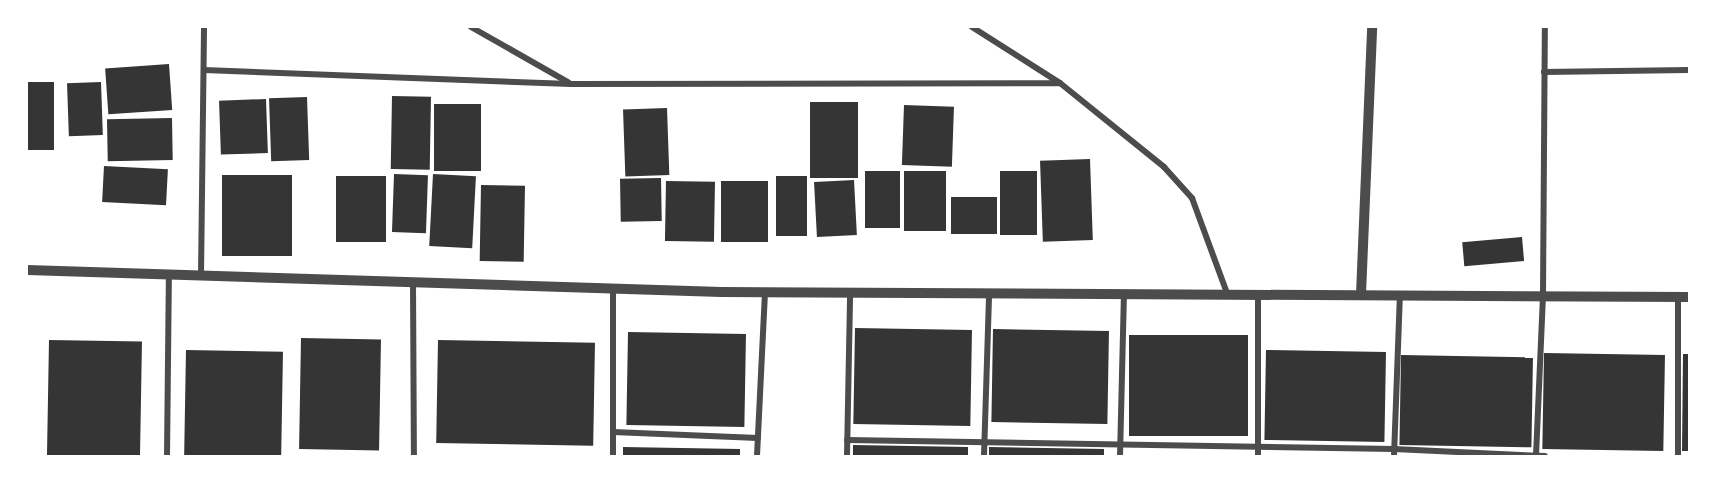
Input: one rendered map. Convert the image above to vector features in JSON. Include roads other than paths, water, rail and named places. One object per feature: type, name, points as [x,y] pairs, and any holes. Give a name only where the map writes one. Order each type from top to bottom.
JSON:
[{"type":"street","points":[[201,275],[204,27]]},
{"type":"street","points":[[471,27],[571,84]]},
{"type":"street","points":[[972,27],[1060,83],[1122,130],[1192,198],[1209,234],[1227,293]]},
{"type":"street","points":[[1361,294],[1372,27]]},
{"type":"street","points":[[1536,456],[1543,294],[1545,27]]},
{"type":"street","points":[[204,70],[571,84],[1060,83]]},
{"type":"street","points":[[1544,72],[1689,70]]},
{"type":"street","points":[[27,270],[765,292],[1683,296],[1678,456]]},
{"type":"street","points":[[167,456],[169,274]]},
{"type":"street","points":[[413,282],[414,456]]},
{"type":"street","points":[[613,456],[614,289]]},
{"type":"street","points":[[757,456],[765,292]]},
{"type":"street","points":[[847,456],[850,292]]},
{"type":"street","points":[[984,456],[989,292]]},
{"type":"street","points":[[1120,456],[1124,293]]},
{"type":"street","points":[[1258,293],[1258,456]]},
{"type":"street","points":[[1394,453],[1400,294]]},
{"type":"street","points":[[613,432],[758,438]]},
{"type":"street","points":[[847,440],[1258,447],[1545,456]]}]
